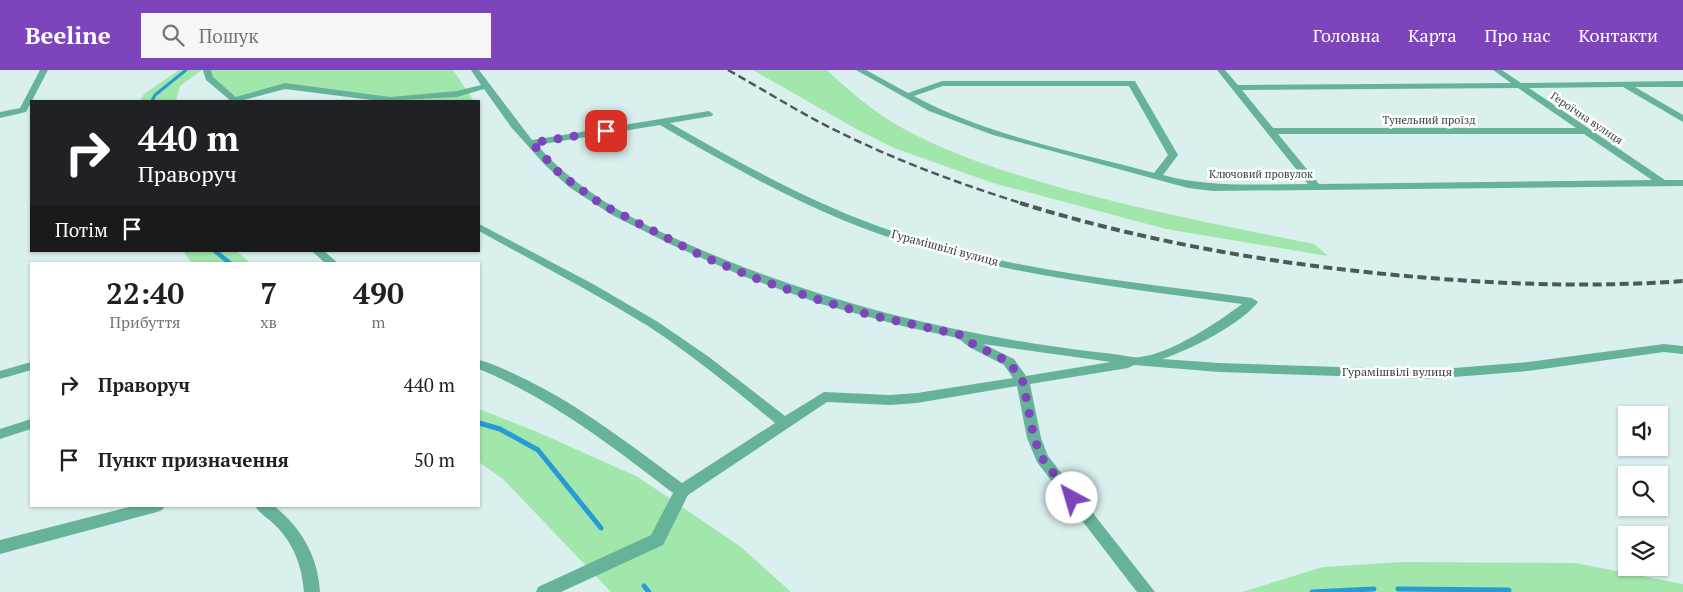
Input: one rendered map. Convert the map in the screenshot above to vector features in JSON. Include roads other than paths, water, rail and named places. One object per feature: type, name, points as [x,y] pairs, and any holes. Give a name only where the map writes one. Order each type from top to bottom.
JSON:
[{"type":"street","points":[[0,115],[23,110],[44,70]]},
{"type":"street","points":[[208,70],[209,78],[234,100]]},
{"type":"street","name":"Гурамішвілі вулиця","points":[[475,70],[532,143],[560,174],[601,204],[704,257],[760,280],[870,315],[961,335],[1140,362],[1239,369],[1425,374],[1551,362],[1664,348],[1683,350]]},
{"type":"street","name":"Ключовий провулок","points":[[860,70],[932,109],[996,134],[1188,185],[1213,188],[1683,184]]},
{"type":"street","points":[[1221,70],[1316,187]]},
{"type":"street","name":"Героїчна вулиця","points":[[1497,70],[1664,184]]},
{"type":"street","points":[[906,96],[942,84],[1132,83],[1173,155],[1156,177]]},
{"type":"street","points":[[1236,88],[1683,84]]},
{"type":"street","points":[[1626,85],[1683,120]]},
{"type":"street","points":[[239,100],[291,86],[382,100]]},
{"type":"street","points":[[399,100],[457,94],[486,86]]},
{"type":"street","points":[[532,143],[709,114]]},
{"type":"street","name":"Гурамішвілі вулиця","points":[[662,122],[774,185],[894,235],[962,254],[1039,270],[1252,302],[1221,326],[1196,342],[1173,352],[1140,362],[917,398],[890,400],[824,397],[682,491]]},
{"type":"street","name":"Тунельний проїзд","points":[[1271,131],[1587,131]]},
{"type":"street","points":[[480,228],[626,307],[656,326],[723,373],[785,423]]},
{"type":"street","points":[[318,252],[331,262]]},
{"type":"street","name":"Гурамішвілі вулиця","points":[[961,335],[973,344],[1009,362],[1023,382],[1034,438],[1042,458],[1147,592]]},
{"type":"street","points":[[480,364],[557,401],[589,422],[682,491],[657,540],[544,592]]},
{"type":"street","points":[[0,375],[30,366]]},
{"type":"street","points":[[0,434],[30,424]]},
{"type":"street","points":[[0,547],[153,507]]},
{"type":"street","points":[[264,507],[284,522],[302,548],[312,582],[312,592]]},
{"type":"waterway","points":[[152,100],[155,95],[186,70]]},
{"type":"waterway","points":[[216,252],[229,262]]},
{"type":"waterway","points":[[480,423],[500,429],[538,450],[601,528]]},
{"type":"waterway","points":[[644,586],[649,592]]},
{"type":"waterway","points":[[1312,592],[1374,589]]},
{"type":"waterway","points":[[1398,589],[1509,590]]},
{"type":"railway","points":[[728,70],[808,116],[860,142],[941,176],[1024,204]]},
{"type":"railway","points":[[1020,203],[1112,229],[1206,249],[1347,270],[1503,283],[1575,285],[1683,281]]}]
